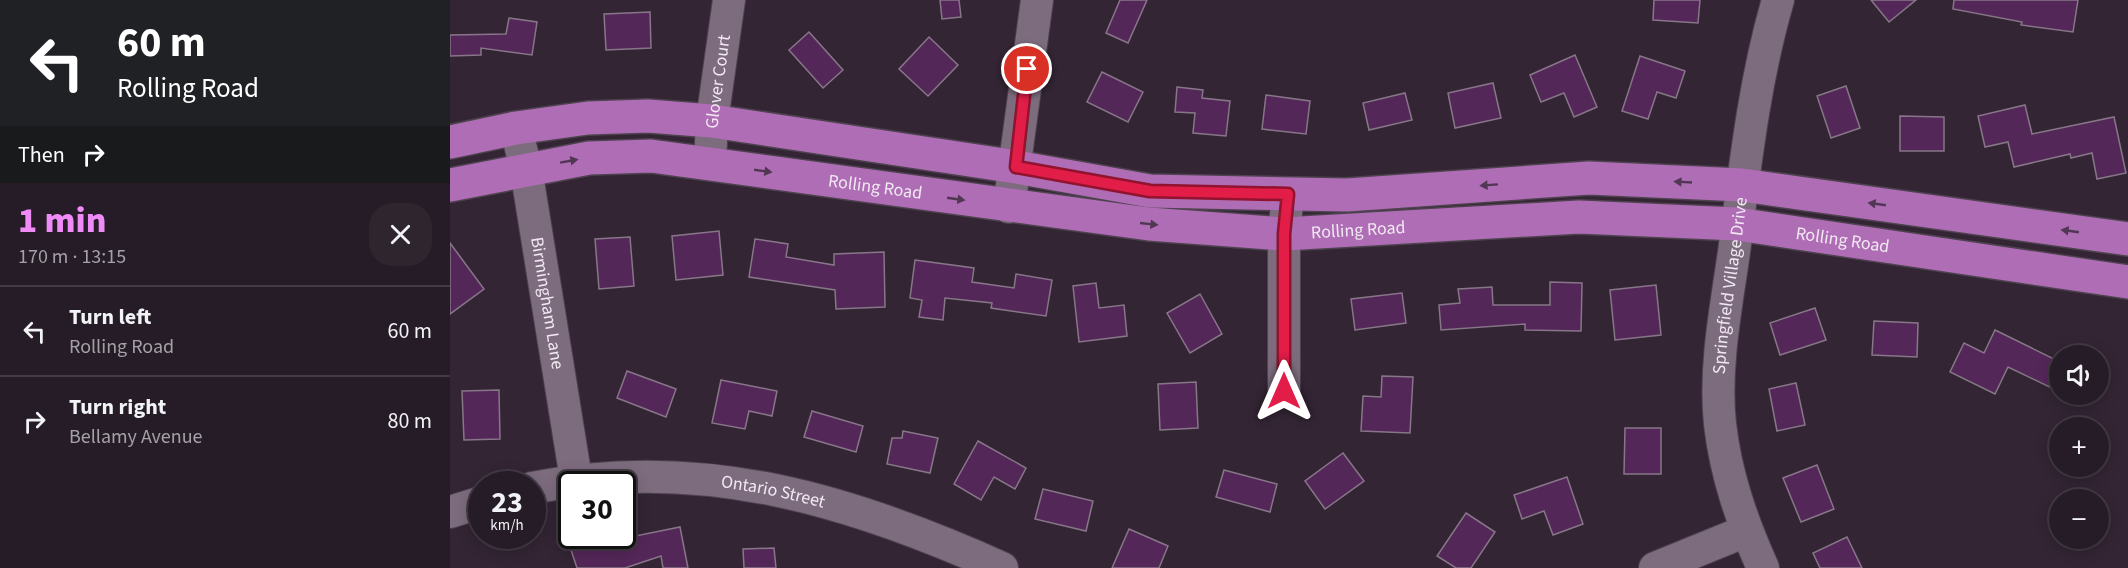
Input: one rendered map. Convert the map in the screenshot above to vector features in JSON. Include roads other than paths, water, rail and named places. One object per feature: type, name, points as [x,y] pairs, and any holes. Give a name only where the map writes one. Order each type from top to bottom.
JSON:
[{"type":"main road","name":"Rolling Road","points":[[450,142],[516,128],[588,118],[648,116],[712,121],[1016,167],[1150,191],[1347,195],[1589,178],[1742,185],[2128,239]]},
{"type":"main road","name":"Rolling Road","points":[[450,185],[589,158],[651,156],[1149,225],[1284,234],[1579,217],[1737,224],[2128,282]]},
{"type":"street","name":"Glover Court","points":[[710,163],[712,121],[729,0]]},
{"type":"street","points":[[1009,207],[1037,0]]},
{"type":"street","name":"Springfield Village Drive","points":[[1763,568],[1746,531],[1729,478],[1720,424],[1719,396],[1723,332],[1742,185],[1755,98],[1778,0]]},
{"type":"street","name":"Birmingham Lane","points":[[516,128],[526,169],[575,471]]},
{"type":"street","points":[[1284,391],[1284,234],[1288,194]]},
{"type":"street","name":"Ontario Street","points":[[636,477],[660,476],[763,486],[832,502],[925,533],[1002,568]]},
{"type":"street","points":[[450,512],[468,506]]},
{"type":"street","points":[[1655,568],[1746,531]]}]
